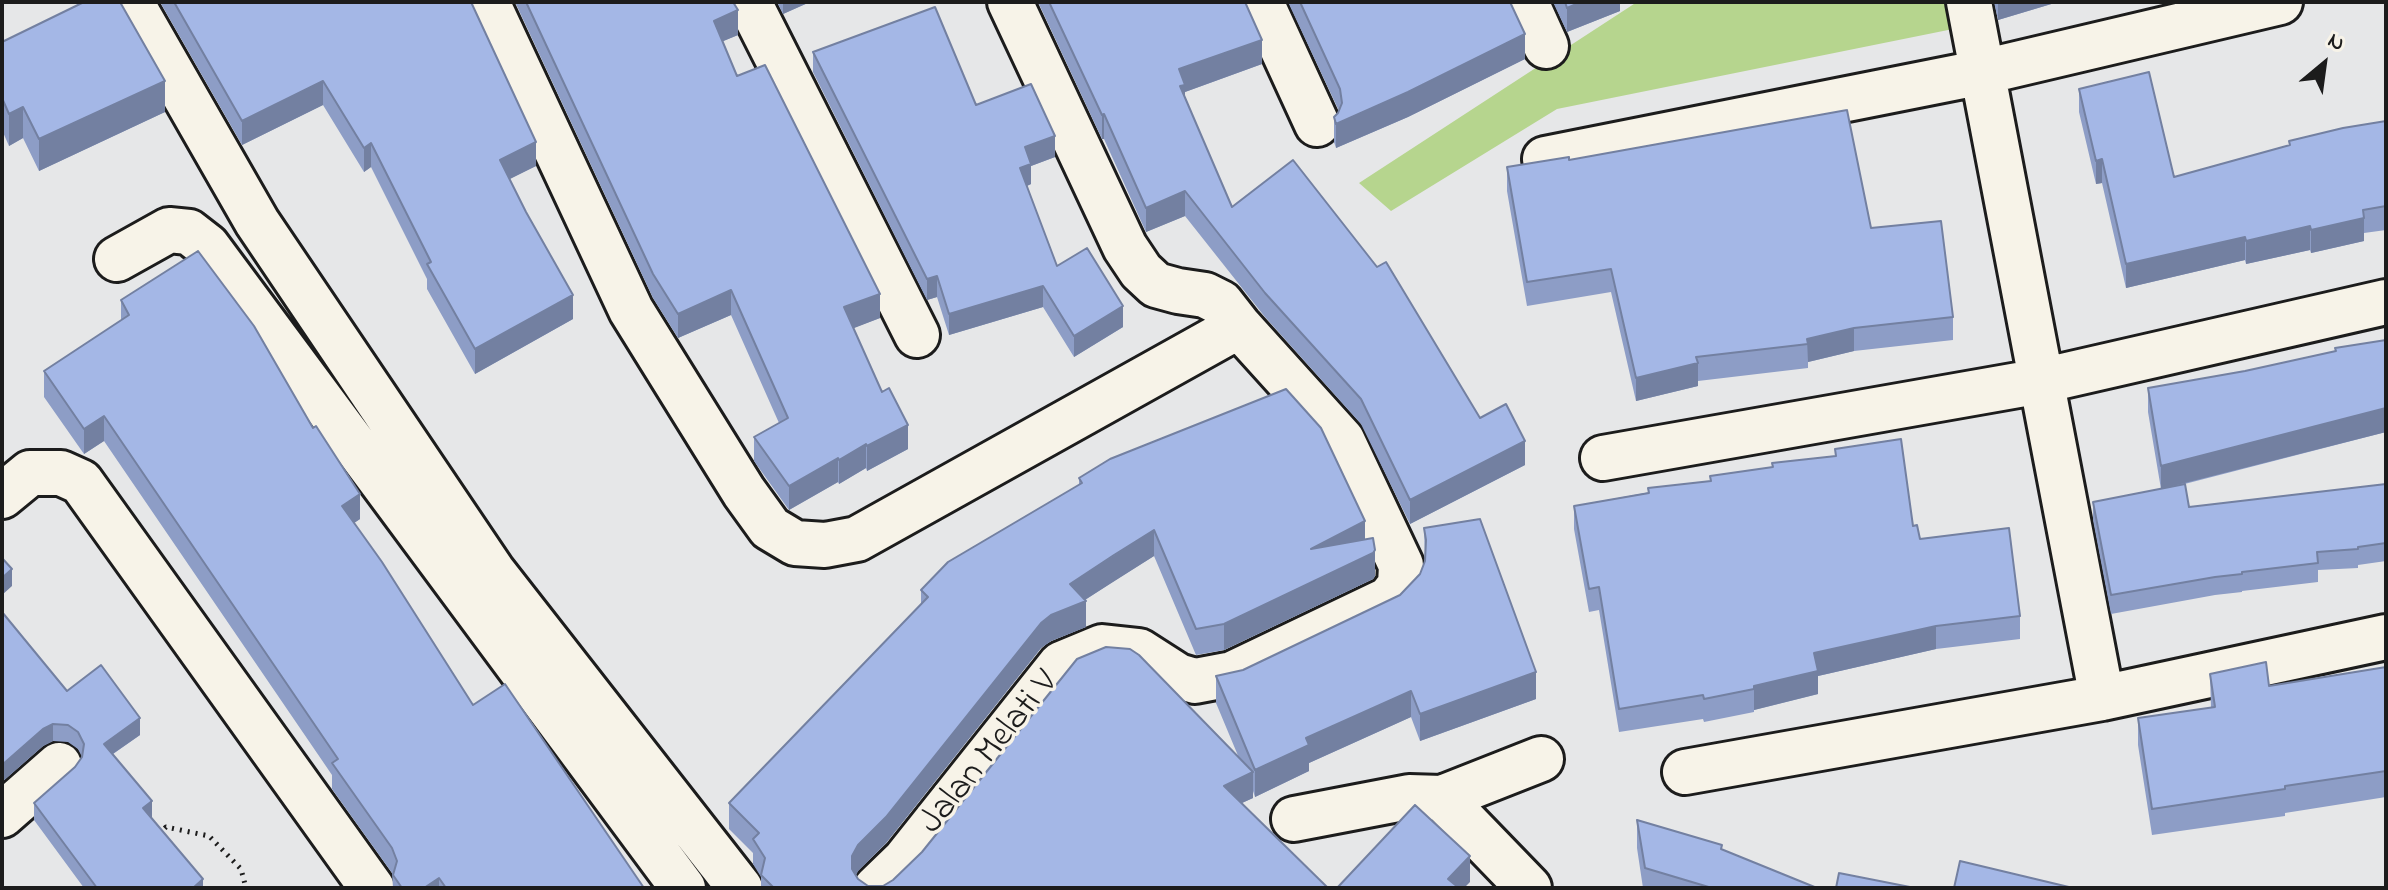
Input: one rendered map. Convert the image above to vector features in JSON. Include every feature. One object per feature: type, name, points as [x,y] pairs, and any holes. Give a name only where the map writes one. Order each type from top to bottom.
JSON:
[{"type":"street","points":[[131,2],[257,222],[493,572],[740,888]]},
{"type":"street","points":[[487,2],[631,310],[744,492],[770,528],[795,543],[825,545],[857,539],[1239,326]]},
{"type":"street","points":[[749,2],[917,335]]},
{"type":"street","name":"Jalan Melati V","points":[[876,888],[905,860],[1061,664],[1102,647],[1139,651],[1178,676],[1195,681],[1232,674],[1389,599],[1400,585],[1401,565],[1342,440],[1221,303],[1205,295],[1156,285],[1141,271],[1125,247],[1010,2]]},
{"type":"street","points":[[1261,2],[1317,124]]},
{"type":"street","points":[[1526,2],[1546,46]]},
{"type":"street","points":[[1969,2],[2102,698]]},
{"type":"street","points":[[1545,159],[1983,72],[2280,2]]},
{"type":"street","points":[[117,259],[169,230],[189,232],[207,246],[683,888]]},
{"type":"street","points":[[1603,458],[2041,381],[2386,302]]},
{"type":"street","points":[[2,496],[30,473],[61,473],[81,482],[372,888]]},
{"type":"street","points":[[1685,772],[2102,698],[2386,637]]},
{"type":"street","points":[[1294,819],[1409,797],[1442,798],[1541,759]]},
{"type":"street","points":[[2,815],[59,765]]},
{"type":"street","points":[[1442,798],[1529,888]]},
{"type":"path","points":[[155,837],[166,827],[209,836],[241,869],[246,888]]},
{"type":"green space","points":[[1637,2],[1954,2],[1958,28],[1557,109],[1391,211],[1359,183]]},
{"type":"building","points":[[84,2],[120,2],[165,81],[39,139],[23,107],[9,114],[2,98],[2,42]]},
{"type":"building","points":[[174,2],[471,2],[536,142],[500,160],[573,295],[475,349],[427,264],[431,262],[371,143],[364,148],[323,81],[242,121]]},
{"type":"building","points":[[526,2],[733,2],[738,10],[714,21],[737,76],[765,65],[880,294],[844,307],[882,392],[889,388],[908,425],[838,458],[789,486],[754,437],[788,418],[731,290],[678,314],[653,274]]},
{"type":"building","points":[[1049,2],[1245,2],[1262,40],[1179,69],[1185,85],[1180,86],[1232,207],[1293,160],[1377,267],[1386,262],[1480,418],[1506,404],[1525,441],[1410,500],[1361,399],[1265,293],[1185,191],[1146,208]]},
{"type":"building","points":[[1300,2],[1510,2],[1525,34],[1336,124],[1334,117],[1342,103],[1340,89]]},
{"type":"building","points":[[1565,2],[1581,2],[1567,8]]},
{"type":"building","points":[[935,7],[976,105],[1031,84],[1055,136],[1025,147],[1031,164],[1020,168],[1057,266],[1087,248],[1123,306],[1074,336],[1043,286],[949,314],[937,276],[927,279],[813,52]]},
{"type":"building","points":[[2149,72],[2174,177],[2290,145],[2289,141],[2386,121],[2386,206],[2363,210],[2364,218],[2311,230],[2310,226],[2246,241],[2245,237],[2126,264],[2102,159],[2096,161],[2079,89]]},
{"type":"building","points":[[1847,110],[1871,228],[1941,221],[1953,317],[1854,328],[1807,339],[1808,344],[1696,357],[1698,363],[1636,378],[1611,269],[1527,282],[1507,167],[1569,157],[1569,160]]},
{"type":"building","points":[[198,251],[254,326],[313,428],[316,426],[360,494],[342,506],[382,562],[473,705],[505,684],[644,888],[446,888],[439,878],[424,888],[402,888],[393,875],[397,861],[392,848],[332,763],[338,759],[104,416],[84,429],[44,371],[129,315],[121,300]]},
{"type":"building","points":[[2386,340],[2386,408],[2161,466],[2148,388],[2245,371],[2336,351],[2335,348]]},
{"type":"building","points":[[1286,389],[1321,428],[1365,521],[1311,549],[1373,538],[1373,553],[1224,624],[1196,629],[1154,530],[1070,584],[1086,601],[1051,615],[1041,623],[886,817],[858,845],[852,856],[852,869],[858,879],[868,886],[883,886],[893,880],[922,852],[1077,659],[1106,647],[1130,649],[1139,655],[1253,772],[1224,786],[1328,888],[774,888],[761,875],[765,858],[753,839],[759,833],[729,803],[928,597],[921,590],[948,562],[1082,483],[1079,478],[1110,459]]},
{"type":"building","points":[[1901,439],[1913,526],[1917,525],[1920,539],[2009,528],[2020,616],[1936,626],[1814,653],[1818,671],[1754,686],[1754,689],[1704,699],[1703,695],[1619,709],[1599,587],[1589,589],[1574,506],[1649,493],[1648,488],[1711,481],[1710,476],[1773,467],[1772,463],[1836,456],[1835,449]]},
{"type":"building","points":[[2185,484],[2189,507],[2386,484],[2386,543],[2317,552],[2318,563],[2242,572],[2111,595],[2093,502]]},
{"type":"building","points":[[1480,519],[1536,672],[1420,714],[1411,691],[1306,738],[1309,745],[1255,770],[1216,676],[1243,670],[1400,595],[1420,574],[1425,561],[1424,528]]},
{"type":"building","points":[[2,558],[12,569],[2,578]]},
{"type":"building","points":[[2,612],[67,691],[101,665],[140,718],[104,744],[152,801],[143,808],[203,879],[193,888],[97,888],[34,803],[82,757],[84,744],[78,732],[68,725],[53,724],[43,729],[2,765]]},
{"type":"building","points":[[2266,662],[2269,686],[2386,667],[2386,771],[2152,809],[2138,718],[2215,707],[2210,674]]},
{"type":"building","points":[[1415,805],[1470,856],[1448,879],[1459,888],[1337,888]]},
{"type":"building","points":[[1637,820],[1722,845],[1721,849],[1817,888],[1712,888],[1645,868]]},
{"type":"building","points":[[1960,861],[2073,888],[1954,888]]},
{"type":"building","points":[[1839,873],[1915,888],[1836,888]]}]
